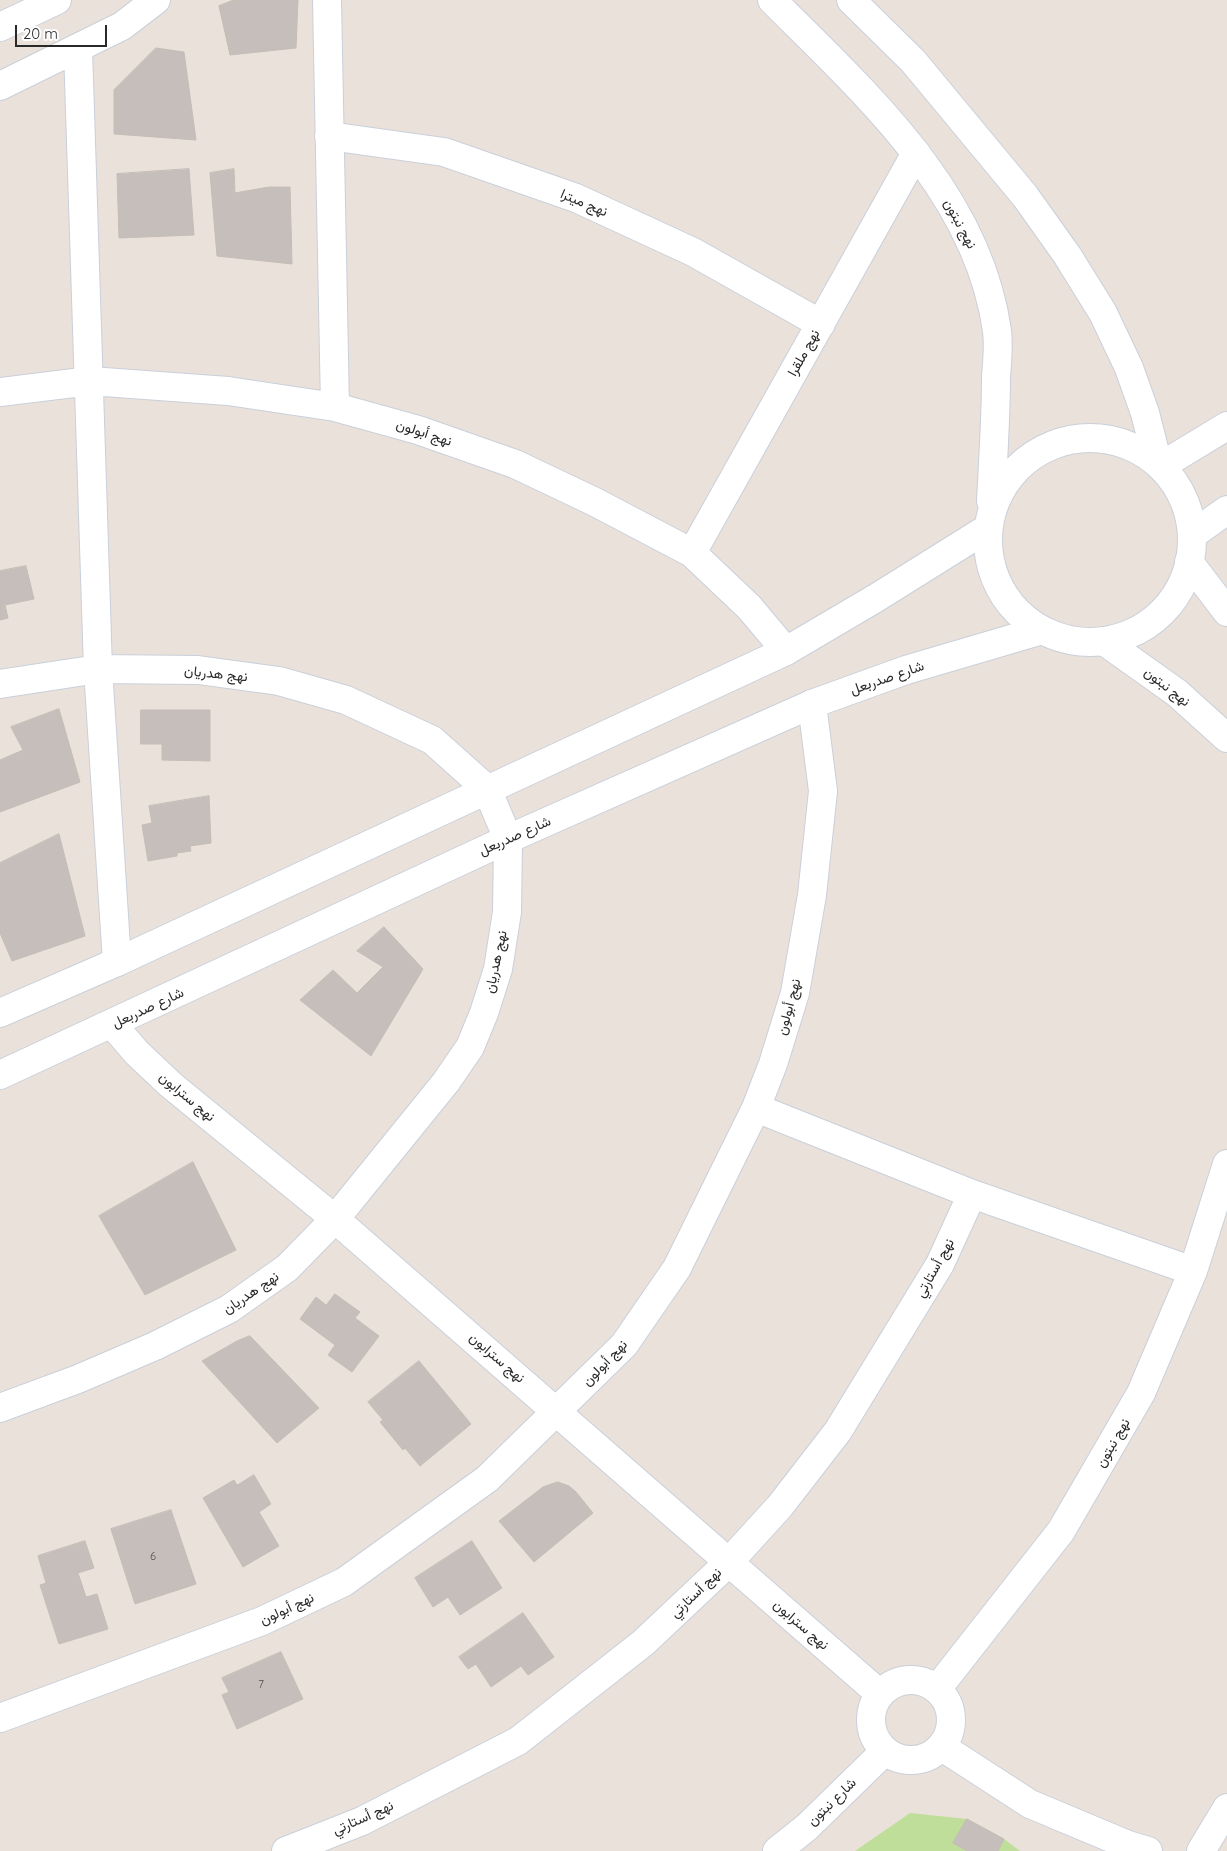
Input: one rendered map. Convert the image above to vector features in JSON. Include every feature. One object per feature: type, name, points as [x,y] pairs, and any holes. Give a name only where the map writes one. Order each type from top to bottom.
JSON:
[{"type":"street","points":[[0,27],[57,0]]},
{"type":"street","points":[[0,86],[122,26],[156,0]]},
{"type":"street","points":[[327,0],[335,407]]},
{"type":"street","name":"نهج نبتون","points":[[772,0],[856,84],[916,153],[950,203],[974,250],[989,295],[997,332],[989,559],[1000,587],[1018,612],[1042,630],[1072,640],[1104,641],[1134,632],[1159,615],[1178,591],[1190,562],[1192,535],[1183,498],[1160,465]]},
{"type":"street","points":[[850,0],[913,61],[1025,196],[1067,256],[1103,314],[1129,368],[1145,413],[1160,465]]},
{"type":"street","points":[[78,49],[98,669],[117,962]]},
{"type":"street","name":"نهج ميترا","points":[[329,136],[444,152],[576,198],[693,252],[820,324]]},
{"type":"street","name":"نهج ملقرا","points":[[692,553],[916,153]]},
{"type":"street","name":"نهج أبولون","points":[[0,392],[90,381],[228,391],[335,407],[418,430],[515,464],[595,502],[692,553],[749,607],[786,651]]},
{"type":"street","points":[[1160,465],[1227,426]]},
{"type":"street","points":[[0,1013],[117,962],[786,651],[876,598],[989,520],[1010,474],[1042,448],[1082,437],[1123,442],[1160,465]]},
{"type":"street","points":[[1192,535],[1227,510]]},
{"type":"street","points":[[1190,562],[1227,612]]},
{"type":"street","name":"شارع صدربعل","points":[[0,1075],[508,839],[812,704],[906,670],[1042,630]]},
{"type":"street","name":"نهج نبتون","points":[[1104,641],[1177,693],[1227,738]]},
{"type":"street","name":"نهج هدريان","points":[[0,684],[98,669],[198,670],[279,681],[346,700],[432,740],[487,790],[508,839],[507,912],[498,969],[484,1013],[470,1047],[446,1082],[335,1219],[288,1268],[229,1309],[155,1346],[87,1375],[0,1408]]},
{"type":"street","name":"نهج أبولون","points":[[0,1718],[262,1621],[344,1582],[487,1479],[624,1345],[652,1308],[676,1268],[756,1108],[795,993],[812,895],[823,791],[812,704]]},
{"type":"street","name":"نهج سترابون","points":[[112,1024],[137,1053],[171,1085],[335,1219],[558,1411],[880,1694]]},
{"type":"street","points":[[756,1108],[972,1194],[1193,1271]]},
{"type":"street","name":"نهج نبتون","points":[[937,1689],[1061,1531],[1142,1393],[1193,1271],[1227,1164]]},
{"type":"street","name":"نهج أستارتي","points":[[286,1851],[362,1821],[518,1741],[643,1643],[728,1562],[780,1506],[838,1431],[940,1264],[972,1194]]},
{"type":"street","points":[[908,1680],[923,1682],[937,1689],[947,1702],[951,1717],[950,1733],[942,1747],[930,1756],[914,1761],[899,1758],[885,1751],[875,1739],[871,1723],[873,1708],[880,1694],[893,1684],[908,1680]]},
{"type":"street","points":[[942,1747],[1030,1804],[1128,1845],[1148,1851]]},
{"type":"street","name":"شارع نبتون","points":[[777,1851],[807,1827],[885,1751]]},
{"type":"street","points":[[1201,1851],[1227,1808]]},
{"type":"green space","points":[[910,1813],[967,1819],[1004,1839],[1020,1851],[855,1851]]},
{"type":"building","points":[[234,0],[298,0],[296,48],[230,55],[219,6]]},
{"type":"building","points":[[156,48],[184,52],[196,140],[114,134],[114,90]]},
{"type":"building","points":[[189,169],[194,235],[119,238],[117,174]]},
{"type":"building","points":[[234,169],[235,193],[269,187],[290,187],[292,264],[217,256],[210,173]]},
{"type":"building","points":[[26,566],[34,599],[5,605],[8,618],[0,620],[0,571]]},
{"type":"building","points":[[59,709],[80,782],[0,812],[0,760],[23,750],[11,727]]},
{"type":"building","points":[[141,710],[210,710],[210,761],[162,760],[162,744],[141,744]]},
{"type":"building","points":[[209,796],[211,843],[190,846],[191,851],[177,853],[177,856],[148,861],[142,825],[152,823],[149,806]]},
{"type":"building","points":[[59,834],[85,936],[12,961],[0,933],[0,863]]},
{"type":"building","points":[[384,927],[423,969],[371,1056],[300,1000],[333,970],[357,993],[383,967],[357,951]]},
{"type":"building","points":[[193,1162],[236,1250],[145,1295],[99,1216]]},
{"type":"building","points":[[335,1294],[360,1312],[355,1318],[379,1336],[352,1372],[328,1355],[335,1345],[300,1319],[316,1297],[326,1305]]},
{"type":"building","points":[[250,1336],[319,1408],[277,1443],[202,1361],[237,1341]]},
{"type":"building","points":[[419,1361],[471,1424],[420,1466],[405,1448],[403,1450],[380,1422],[383,1420],[368,1402]]},
{"type":"building","points":[[254,1475],[271,1504],[259,1512],[279,1546],[243,1567],[203,1498],[234,1480],[237,1485]]},
{"type":"building","points":[[558,1482],[569,1486],[576,1492],[593,1513],[534,1562],[499,1521],[543,1487]]},
{"type":"building","points":[[171,1510],[196,1584],[135,1604],[111,1529]]},
{"type":"building","points":[[85,1541],[94,1568],[78,1573],[86,1597],[97,1594],[108,1629],[59,1644],[40,1585],[46,1583],[38,1556]]},
{"type":"building","points":[[472,1541],[502,1588],[460,1615],[448,1597],[433,1607],[415,1578]]},
{"type":"building","points":[[523,1613],[554,1657],[528,1675],[521,1666],[491,1687],[476,1664],[468,1669],[459,1657]]},
{"type":"building","points":[[281,1652],[303,1699],[237,1729],[222,1695],[229,1692],[222,1678]]},
{"type":"building","points":[[967,1819],[1004,1839],[998,1851],[967,1851],[953,1843]]}]
